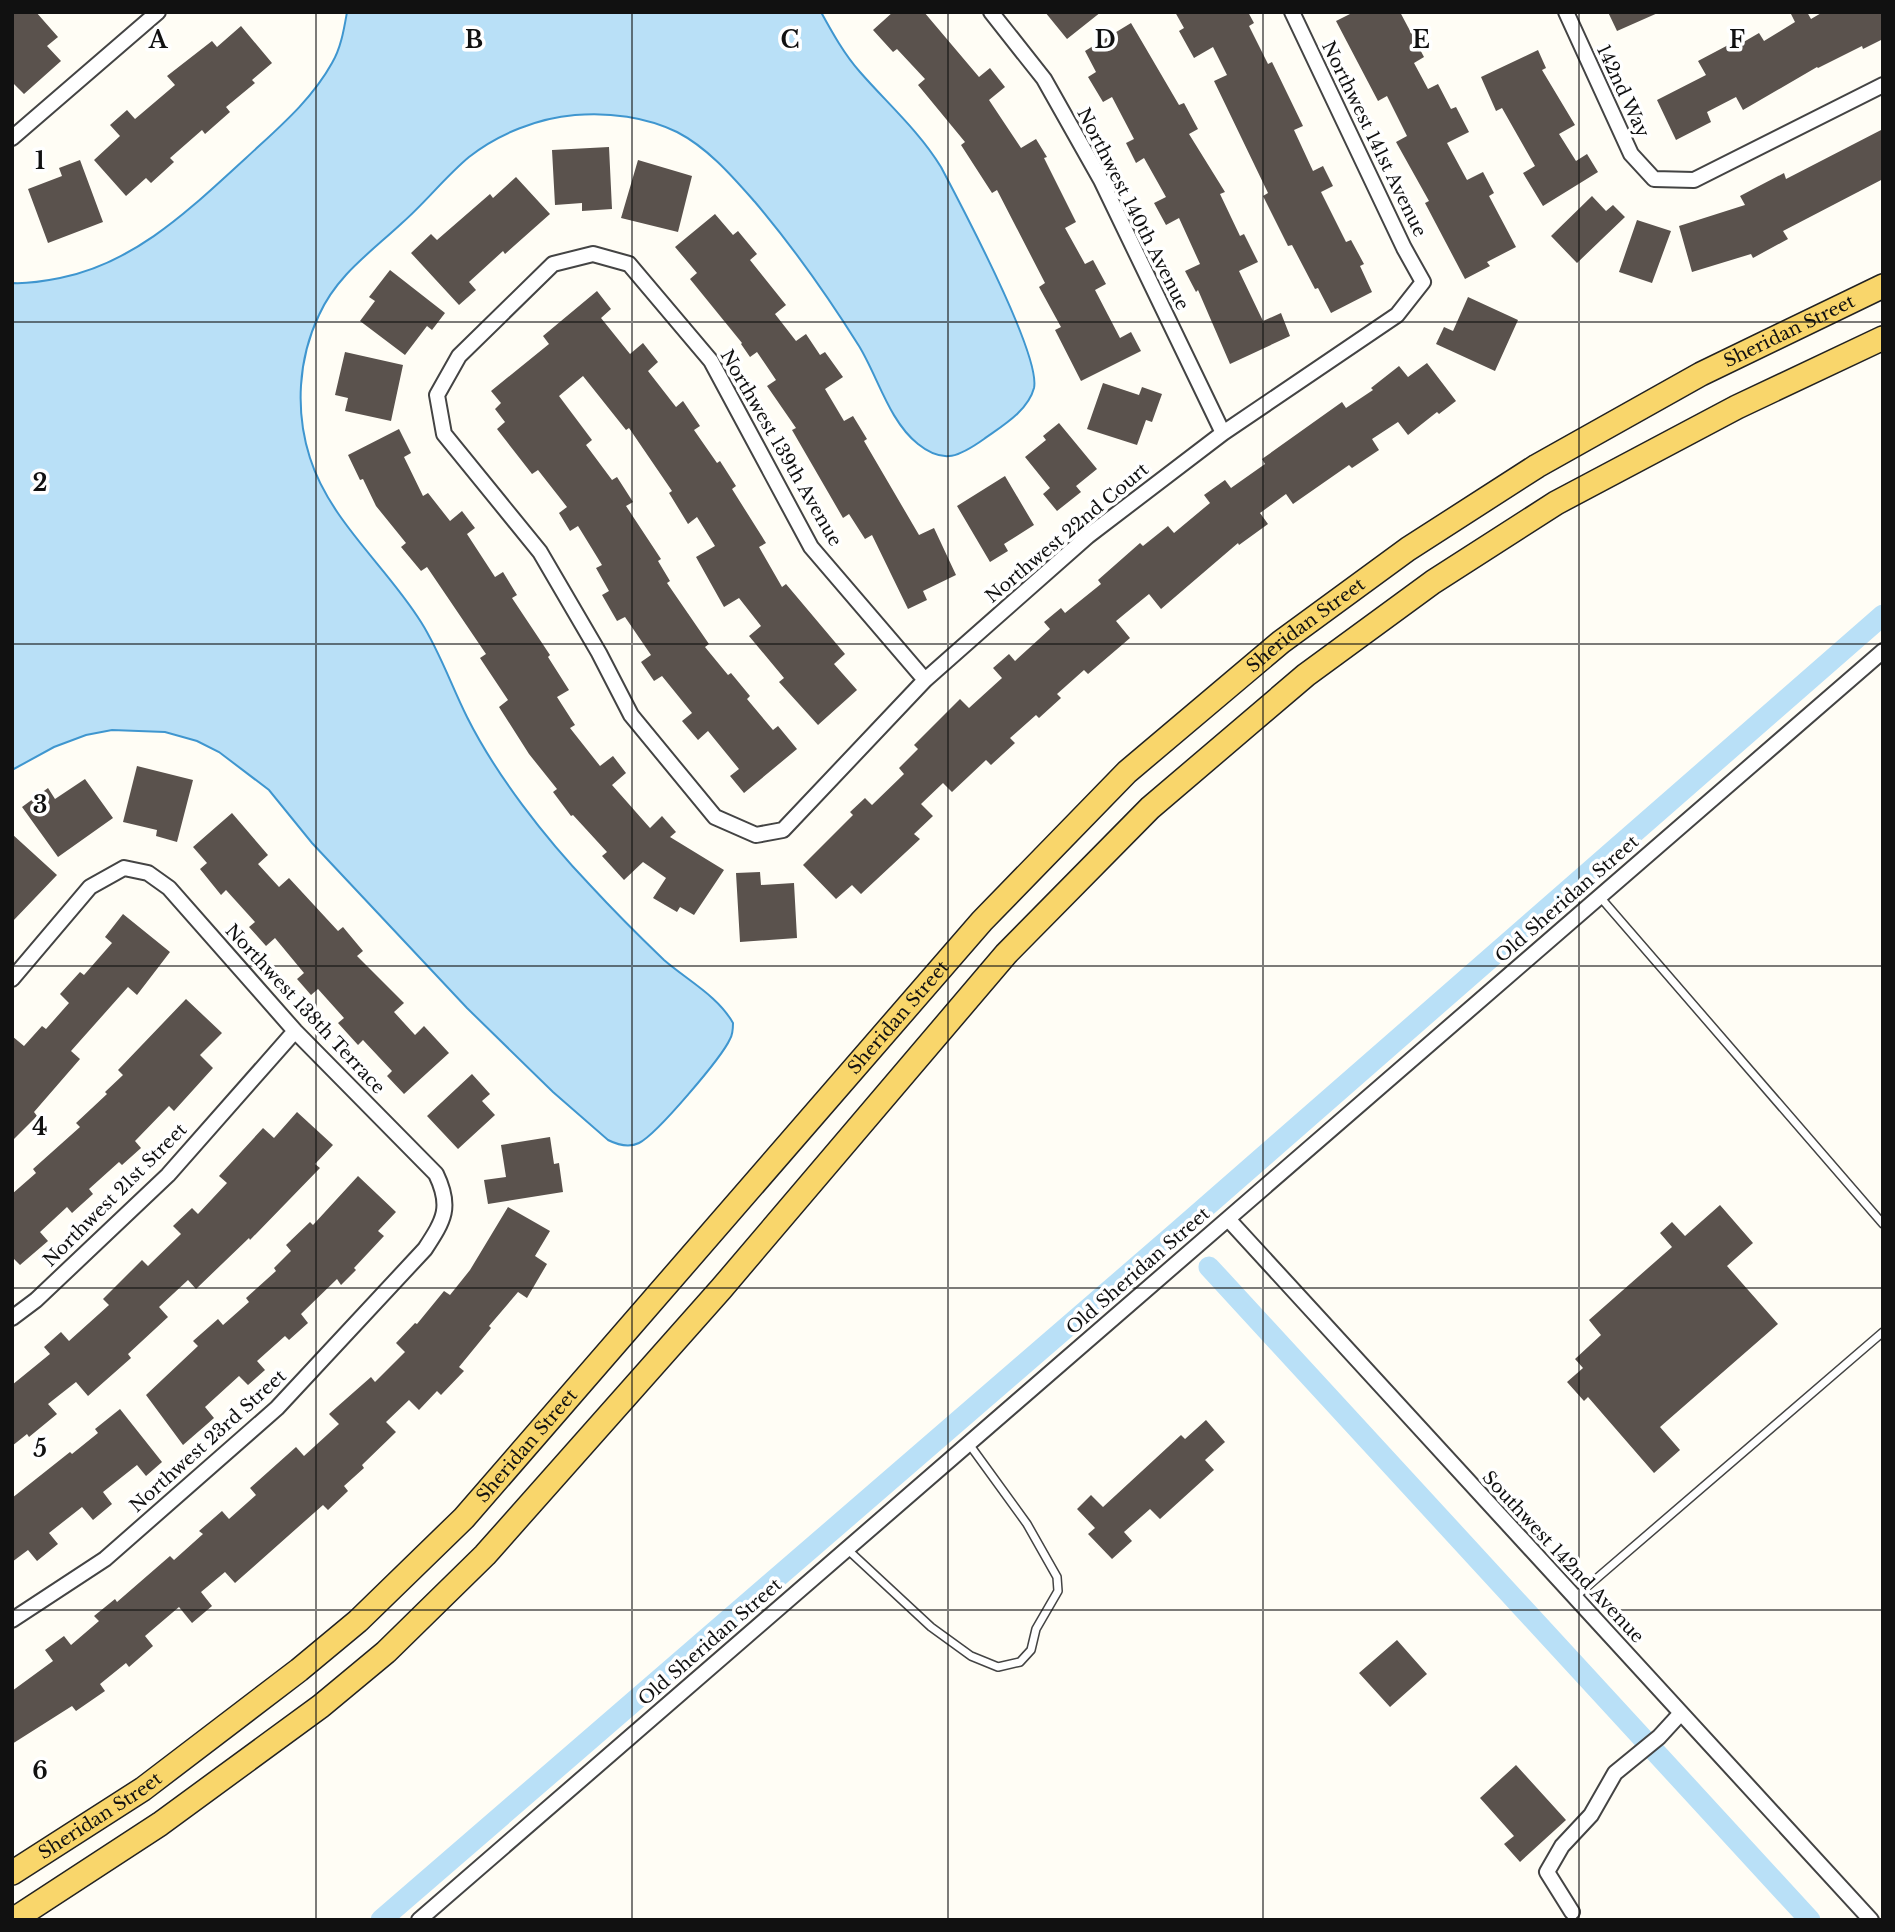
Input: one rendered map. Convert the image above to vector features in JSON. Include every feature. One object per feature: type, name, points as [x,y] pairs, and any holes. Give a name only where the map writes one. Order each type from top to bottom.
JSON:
[{"type":"main road","name":"Sheridan Street","points":[[12,1873],[143,1789],[299,1670],[358,1621],[464,1518],[982,921],[1127,772],[1281,642],[1408,550],[1525,473],[1701,374],[1883,286]]},
{"type":"main road","points":[[13,1920],[160,1824],[321,1706],[386,1652],[494,1545],[721,1289],[1006,954],[1150,808],[1306,676],[1433,582],[1556,502],[1737,407],[1883,338]]},
{"type":"street","points":[[12,138],[158,12]]},
{"type":"street","name":"Northwest 140th Avenue","points":[[991,12],[1044,79],[1101,180],[1223,433]]},
{"type":"street","name":"Northwest 141st Avenue","points":[[1292,12],[1423,282]]},
{"type":"street","name":"142nd Way","points":[[1566,12],[1631,154],[1654,179],[1694,180],[1883,85]]},
{"type":"street","name":"Northwest 139th Avenue","points":[[756,835],[715,817],[631,715],[599,653],[540,552],[444,434],[437,395],[459,356],[553,264],[593,254],[629,264],[711,361],[811,547],[925,680]]},
{"type":"street","name":"Northwest 22nd Court","points":[[756,835],[783,830],[925,680],[1088,536],[1223,433],[1396,315],[1423,282]]},
{"type":"street","name":"Old Sheridan Street","points":[[419,1920],[1883,651]]},
{"type":"street","name":"Northwest 138th Terrace","points":[[12,979],[90,887],[124,868],[148,873],[169,888],[295,1031],[436,1174],[445,1193]]},
{"type":"street","name":"Northwest 21st Street","points":[[12,1318],[36,1300],[168,1175],[295,1031]]},
{"type":"street","name":"Northwest 23rd Street","points":[[12,1620],[105,1559],[277,1408],[425,1249],[444,1221],[445,1193]]},
{"type":"street","name":"Southwest 142nd Avenue","points":[[1228,1219],[1871,1920]]},
{"type":"street","points":[[1572,1912],[1547,1872],[1562,1846],[1591,1815],[1615,1773],[1658,1737],[1681,1713]]},
{"type":"lane","points":[[1600,896],[1883,1224]]},
{"type":"lane","points":[[1574,1597],[1883,1332]]},
{"type":"lane","points":[[847,1549],[931,1627],[971,1656],[998,1667],[1020,1662],[1031,1650],[1036,1629],[1058,1591],[1058,1577],[1027,1524],[969,1443]]},
{"type":"water","points":[[347,12],[821,12],[854,65],[913,129],[941,167],[1013,313],[1033,371],[1034,388],[1031,396],[1020,411],[1006,423],[959,454],[944,456],[927,451],[899,423],[866,358],[835,308],[783,236],[737,182],[709,154],[677,132],[640,119],[614,115],[575,115],[547,120],[506,134],[480,149],[356,265],[326,301],[312,332],[301,385],[305,440],[319,481],[345,523],[421,622],[479,739],[539,826],[573,867],[627,923],[664,960],[711,996],[733,1023],[725,1048],[702,1077],[674,1111],[648,1137],[635,1145],[608,1140],[553,1092],[467,1008],[312,843],[269,790],[219,752],[197,741],[165,732],[112,730],[86,735],[54,747],[12,770],[12,283],[30,283],[88,271],[138,247],[183,214],[281,125],[314,90],[338,51]]},
{"type":"building","points":[[12,12],[36,12],[58,37],[47,46],[61,61],[24,94],[12,82]]},
{"type":"building","points":[[893,12],[924,12],[979,77],[990,68],[1005,87],[989,100],[1021,148],[1036,139],[1047,157],[1044,158],[1076,222],[1065,228],[1085,264],[1093,260],[1106,284],[1095,290],[1120,338],[1131,332],[1141,351],[1081,381],[1055,330],[1061,327],[1039,287],[1045,283],[997,190],[992,193],[961,145],[965,142],[918,85],[925,79],[897,49],[893,52],[873,30]]},
{"type":"building","points":[[1045,12],[1101,12],[1067,39]]},
{"type":"building","points":[[1175,12],[1248,12],[1254,23],[1249,26],[1268,64],[1272,62],[1303,126],[1294,130],[1313,171],[1323,166],[1333,186],[1321,192],[1346,242],[1351,240],[1364,264],[1360,266],[1372,292],[1331,313],[1292,245],[1288,246],[1263,196],[1268,193],[1214,81],[1227,75],[1213,47],[1194,58],[1179,31],[1184,28]]},
{"type":"building","points":[[1354,12],[1400,12],[1424,57],[1414,63],[1428,89],[1438,84],[1451,109],[1456,107],[1469,132],[1447,143],[1467,180],[1483,172],[1494,193],[1489,196],[1516,247],[1487,262],[1490,266],[1465,279],[1425,203],[1429,201],[1396,142],[1407,136],[1387,96],[1378,101],[1336,21]]},
{"type":"building","points":[[1608,12],[1660,12],[1617,31]]},
{"type":"building","points":[[1790,12],[1807,12],[1811,19],[1823,12],[1883,12],[1883,39],[1817,67],[1743,110],[1736,97],[1707,112],[1711,122],[1676,140],[1657,100],[1706,75],[1698,61],[1732,43],[1735,47],[1759,33],[1764,41],[1795,22]]},
{"type":"building","points":[[1131,23],[1179,105],[1184,103],[1198,129],[1189,134],[1225,192],[1220,194],[1240,236],[1244,234],[1258,262],[1239,271],[1263,321],[1281,313],[1290,336],[1230,364],[1198,290],[1196,292],[1185,271],[1200,264],[1179,218],[1166,225],[1154,203],[1166,197],[1144,158],[1136,163],[1126,143],[1134,139],[1112,97],[1103,102],[1088,77],[1096,72],[1085,51]]},
{"type":"building","points":[[241,26],[272,63],[252,80],[255,83],[226,107],[230,112],[205,134],[202,130],[170,158],[174,162],[151,183],[146,178],[126,196],[94,160],[120,136],[110,125],[127,110],[135,119],[175,85],[167,76],[212,41],[217,47]]},
{"type":"building","points":[[1538,50],[1546,68],[1542,70],[1575,125],[1559,134],[1576,161],[1587,154],[1598,172],[1543,206],[1523,173],[1535,166],[1502,108],[1496,111],[1481,77]]},
{"type":"building","points":[[1883,129],[1883,179],[1783,231],[1788,239],[1753,258],[1751,254],[1692,272],[1679,226],[1745,205],[1740,196],[1784,173],[1786,179]]},
{"type":"building","points":[[609,147],[612,209],[582,211],[582,203],[555,205],[552,150]]},
{"type":"building","points":[[80,160],[103,222],[48,243],[28,189],[62,176],[59,168]]},
{"type":"building","points":[[638,160],[692,176],[678,232],[621,218]]},
{"type":"building","points":[[516,177],[550,214],[469,282],[476,290],[459,305],[411,253],[431,234],[437,240],[490,194],[493,198]]},
{"type":"building","points":[[1592,196],[1606,211],[1613,205],[1625,217],[1577,263],[1551,236]]},
{"type":"building","points":[[715,214],[733,235],[738,231],[757,254],[750,260],[786,305],[775,314],[796,341],[806,334],[820,355],[825,352],[843,377],[825,389],[844,421],[853,416],[867,439],[864,441],[919,535],[934,528],[956,575],[923,591],[927,600],[908,609],[872,535],[865,539],[849,514],[843,518],[792,430],[796,428],[767,386],[776,380],[757,352],[750,357],[742,343],[690,279],[697,273],[675,247]]},
{"type":"building","points":[[1637,220],[1671,231],[1652,283],[1619,272]]},
{"type":"building","points":[[390,270],[445,313],[432,330],[427,326],[405,355],[360,321],[375,301],[369,297]]},
{"type":"building","points":[[597,291],[611,309],[601,318],[630,354],[643,343],[658,362],[648,371],[676,407],[683,401],[700,426],[694,430],[717,463],[720,461],[736,486],[732,489],[766,543],[759,547],[782,587],[786,584],[845,654],[834,664],[857,690],[818,725],[779,682],[784,678],[749,636],[761,626],[739,598],[724,607],[696,557],[715,546],[697,517],[688,524],[669,493],[672,491],[629,428],[626,430],[583,376],[559,396],[592,440],[586,445],[612,480],[617,477],[633,502],[626,506],[661,559],[658,561],[670,581],[667,583],[709,644],[705,647],[750,696],[747,699],[773,730],[778,726],[797,749],[744,793],[730,776],[739,769],[708,731],[698,740],[682,721],[692,713],[662,676],[654,681],[641,662],[651,655],[625,617],[617,621],[602,595],[609,591],[596,568],[602,565],[578,526],[570,531],[559,513],[567,507],[538,470],[532,474],[497,429],[505,422],[495,409],[501,403],[491,391],[549,344],[543,336]]},
{"type":"building","points":[[1468,297],[1518,320],[1495,371],[1436,344],[1444,327],[1453,331]]},
{"type":"building","points":[[345,352],[403,365],[391,421],[345,411],[348,398],[335,395]]},
{"type":"building","points":[[1427,363],[1456,401],[1408,435],[1398,422],[1372,439],[1379,450],[1352,468],[1349,465],[1293,504],[1286,494],[1260,513],[1268,524],[1239,545],[1238,543],[1161,609],[1149,594],[1116,621],[1130,638],[1088,674],[1084,670],[1057,694],[1061,698],[1039,718],[1036,715],[1010,738],[1015,743],[991,765],[986,760],[952,792],[943,783],[921,804],[933,816],[914,834],[920,839],[861,894],[852,885],[836,899],[803,865],[853,815],[850,812],[865,798],[872,805],[904,774],[899,768],[918,749],[914,745],[960,699],[969,708],[1002,678],[993,668],[1009,654],[1015,661],[1050,629],[1044,622],[1061,608],[1065,613],[1101,584],[1098,580],[1140,543],[1143,546],[1168,526],[1174,533],[1210,503],[1204,495],[1225,480],[1231,488],[1265,464],[1262,459],[1342,402],[1346,408],[1373,390],[1371,388],[1399,366],[1408,377]]},
{"type":"building","points":[[1103,383],[1139,395],[1142,387],[1162,394],[1152,422],[1146,420],[1137,445],[1087,429]]},
{"type":"building","points":[[1059,423],[1097,469],[1076,486],[1081,492],[1057,511],[1043,494],[1050,488],[1025,457],[1046,440],[1043,436]]},
{"type":"building","points":[[399,429],[411,453],[404,457],[423,496],[428,493],[450,521],[462,511],[475,528],[467,534],[495,577],[503,572],[517,595],[512,598],[550,655],[548,657],[569,690],[557,697],[575,725],[570,728],[600,766],[613,756],[626,773],[612,785],[650,828],[662,816],[676,832],[670,837],[724,870],[694,915],[680,907],[677,912],[653,898],[666,878],[643,862],[624,880],[602,856],[607,852],[573,815],[571,816],[553,792],[557,789],[529,754],[499,707],[508,700],[480,658],[486,654],[427,567],[421,571],[401,547],[406,543],[376,506],[363,479],[360,480],[348,455]]},
{"type":"building","points":[[1005,476],[1034,525],[1004,544],[1008,551],[990,562],[957,506]]},
{"type":"building","points":[[137,766],[193,780],[177,842],[156,836],[157,830],[123,822]]},
{"type":"building","points":[[85,779],[113,818],[58,857],[22,807],[48,788],[55,799]]},
{"type":"building","points":[[232,813],[268,855],[258,864],[279,887],[289,878],[338,931],[343,927],[363,951],[357,956],[404,1003],[394,1012],[415,1035],[424,1026],[449,1053],[404,1094],[387,1076],[392,1071],[363,1040],[358,1045],[338,1023],[344,1018],[318,989],[311,995],[297,979],[304,973],[275,938],[266,946],[249,927],[255,922],[226,890],[221,895],[200,869],[207,863],[193,847]]},
{"type":"building","points":[[12,834],[57,875],[12,922]]},
{"type":"building","points":[[760,872],[761,885],[794,883],[797,938],[740,942],[736,873]]},
{"type":"building","points":[[123,914],[170,952],[137,995],[128,987],[71,1051],[80,1059],[34,1112],[37,1116],[12,1141],[12,1036],[24,1046],[42,1026],[46,1029],[69,1003],[60,994],[80,972],[84,975],[112,943],[105,937]]},
{"type":"building","points":[[186,999],[222,1033],[200,1055],[213,1068],[174,1111],[169,1106],[135,1141],[141,1148],[122,1165],[119,1162],[89,1189],[93,1194],[72,1213],[67,1207],[40,1232],[48,1241],[20,1265],[12,1257],[12,1194],[36,1173],[33,1169],[80,1127],[76,1123],[123,1075],[118,1070]]},
{"type":"building","points":[[472,1074],[490,1094],[482,1101],[495,1115],[458,1149],[427,1116]]},
{"type":"building","points":[[297,1112],[333,1145],[315,1164],[320,1168],[250,1240],[249,1238],[196,1289],[188,1280],[159,1307],[168,1317],[128,1354],[131,1358],[88,1396],[76,1382],[48,1404],[57,1414],[29,1437],[27,1434],[12,1446],[12,1385],[50,1354],[44,1347],[61,1332],[69,1341],[109,1305],[103,1299],[142,1260],[148,1266],[181,1234],[173,1226],[192,1208],[198,1214],[227,1183],[219,1176],[263,1128],[274,1138]]},
{"type":"building","points":[[550,1137],[554,1164],[559,1163],[563,1192],[488,1204],[484,1180],[506,1177],[501,1145]]},
{"type":"building","points":[[358,1176],[396,1212],[378,1231],[384,1236],[341,1285],[337,1279],[301,1314],[308,1323],[289,1340],[285,1336],[257,1361],[265,1370],[248,1385],[239,1376],[205,1407],[214,1418],[183,1445],[146,1395],[198,1346],[193,1341],[218,1319],[223,1325],[249,1302],[246,1298],[276,1271],[274,1268],[291,1251],[286,1245],[310,1222],[313,1225]]},
{"type":"building","points":[[1720,1205],[1753,1243],[1727,1266],[1778,1324],[1660,1427],[1680,1450],[1654,1473],[1588,1397],[1584,1401],[1567,1382],[1583,1368],[1575,1359],[1601,1335],[1589,1320],[1672,1247],[1660,1233],[1672,1222],[1685,1236]]},
{"type":"building","points":[[508,1207],[550,1231],[535,1256],[547,1264],[527,1298],[518,1292],[489,1326],[491,1328],[459,1367],[464,1371],[441,1395],[437,1391],[419,1410],[409,1400],[386,1422],[396,1432],[362,1465],[364,1468],[344,1486],[348,1491],[328,1510],[323,1505],[235,1583],[225,1572],[201,1592],[212,1606],[192,1623],[179,1607],[145,1636],[153,1646],[129,1667],[126,1663],[100,1684],[105,1691],[76,1711],[72,1706],[12,1744],[12,1691],[53,1661],[45,1650],[64,1636],[71,1645],[99,1621],[94,1616],[115,1599],[117,1602],[170,1556],[174,1560],[203,1534],[199,1531],[222,1511],[229,1519],[256,1495],[250,1488],[296,1447],[304,1456],[339,1424],[329,1414],[371,1377],[375,1382],[405,1352],[396,1343],[417,1324],[444,1291],[450,1295],[470,1270]]},
{"type":"building","points":[[120,1409],[162,1462],[146,1476],[137,1465],[103,1492],[112,1504],[93,1520],[82,1507],[49,1533],[58,1544],[37,1561],[28,1550],[12,1562],[12,1498],[98,1433],[95,1429]]},
{"type":"building","points":[[1206,1420],[1225,1442],[1205,1460],[1214,1470],[1160,1519],[1150,1509],[1124,1532],[1132,1541],[1112,1559],[1088,1534],[1095,1528],[1077,1509],[1091,1495],[1103,1507],[1181,1435],[1185,1439]]},
{"type":"building","points":[[1397,1640],[1427,1674],[1390,1707],[1359,1673]]},
{"type":"building","points":[[1516,1765],[1566,1820],[1520,1862],[1504,1844],[1514,1836],[1480,1798]]},
{"type":"waterway","points":[[381,1920],[1177,1232],[1883,615]]},
{"type":"waterway","points":[[1209,1267],[1810,1920]]}]
